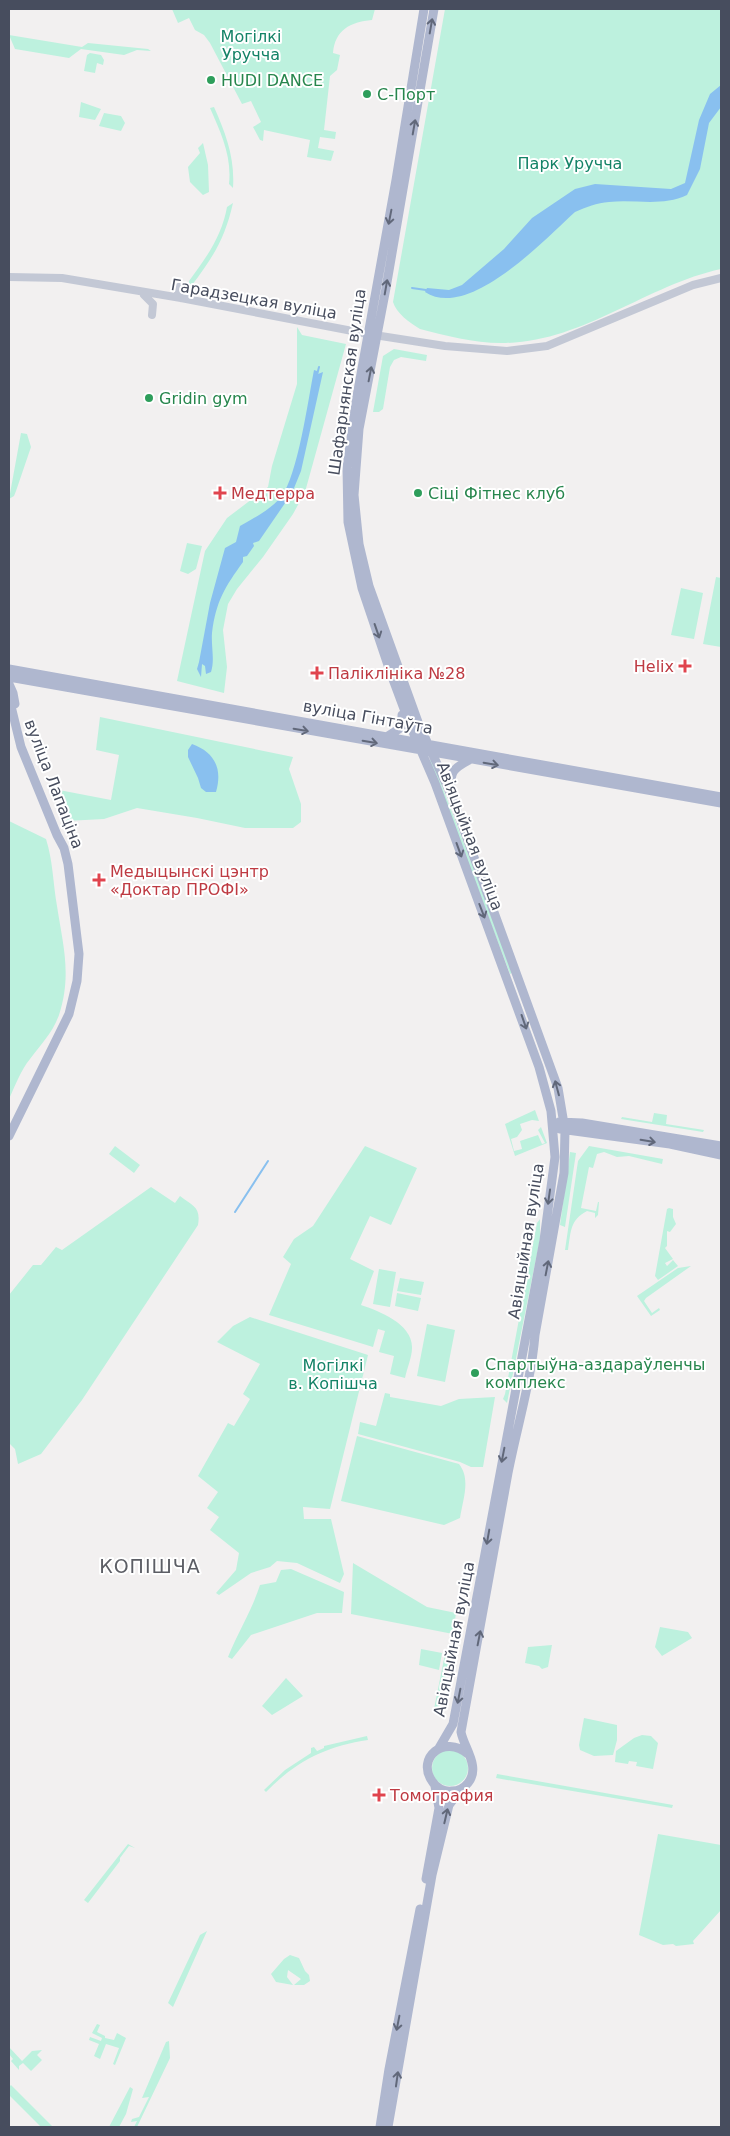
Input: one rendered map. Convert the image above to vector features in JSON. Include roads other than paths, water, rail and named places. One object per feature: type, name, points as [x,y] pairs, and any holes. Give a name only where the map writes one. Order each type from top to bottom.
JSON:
[{"type":"main road","name":"Шафарнянская вуліца","points":[[422,745],[366,576],[356,527],[354,495],[356,450],[372,334],[424,9]]},
{"type":"main road","name":"Шафарнянская вуліца","points":[[422,745],[401,702],[362,588],[348,522],[347,467],[359,382],[372,334],[434,9]]},
{"type":"main road","name":"вуліца Гінтаўта","points":[[9,669],[388,736],[422,745]]},
{"type":"main road","name":"вуліца Гінтаўта","points":[[9,677],[422,745],[721,797]]},
{"type":"main road","points":[[10,692],[19,685],[31,680]]},
{"type":"main road","name":"вуліца Лапаціна","points":[[9,1136],[70,1014],[75,995],[79,954],[68,864],[62,834],[25,742],[10,692]]},
{"type":"main road","points":[[388,736],[400,729],[403,724],[401,702]]},
{"type":"main road","name":"Авіяцыйная вуліца","points":[[422,745],[432,753],[452,797],[510,958],[512,976],[554,1124],[556,1151],[544,1240],[453,1724],[439,1748]]},
{"type":"main road","name":"Авіяцыйная вуліца","points":[[422,745],[496,949],[512,976],[558,1088],[565,1126],[561,1193],[520,1423],[508,1473],[461,1732],[468,1754]]},
{"type":"main road","name":"вуліца Гінтаўта","points":[[432,753],[721,803]]},
{"type":"main road","points":[[452,797],[451,775],[457,766],[470,760]]},
{"type":"main road","points":[[496,949],[502,949],[510,958]]},
{"type":"main road","points":[[554,1124],[670,1144],[721,1155]]},
{"type":"main road","points":[[565,1126],[671,1136],[721,1146]]},
{"type":"main road","points":[[509,1421],[520,1423]]},
{"type":"main road","points":[[380,2127],[389,2069],[439,1808],[435,1786],[428,1774],[428,1763],[439,1748],[447,1745],[462,1748],[468,1754],[473,1762],[472,1776],[470,1781],[449,1805],[432,1875],[388,2127]]},
{"type":"main road","points":[[435,1786],[448,1791],[462,1788]]},
{"type":"street","name":"Гарадзецкая вуліца","points":[[9,277],[62,278],[372,334],[479,350],[521,351],[547,346],[567,339],[693,284],[721,278]]},
{"type":"street","points":[[179,287],[178,294],[181,298]]},
{"type":"street","points":[[140,292],[152,302],[152,315]]},
{"type":"water","points":[[721,85],[721,107],[709,123],[700,169],[687,195],[668,201],[619,201],[600,203],[587,207],[575,212],[526,257],[484,287],[463,296],[443,298],[425,292],[427,288],[449,290],[462,285],[504,249],[532,218],[575,189],[595,184],[671,189],[685,183],[699,120],[710,94]]},
{"type":"water","points":[[314,370],[318,374],[323,372],[301,471],[292,493],[259,541],[253,543],[254,546],[247,556],[243,557],[243,562],[222,595],[212,633],[213,663],[211,672],[206,674],[205,666],[202,664],[201,677],[197,669],[210,603],[225,548],[236,542],[240,526],[272,506],[281,497],[287,486],[302,436]]},
{"type":"water","points":[[192,744],[200,747],[215,762],[218,776],[216,792],[206,792],[201,788],[188,757],[188,750]]},
{"type":"waterway","points":[[412,288],[426,290]]},
{"type":"waterway","points":[[317,375],[319,367]]},
{"type":"waterway","points":[[235,1212],[268,1161]]},
{"type":"place","name":"HUDI DANCE","points":[[211,80]]},
{"type":"place","name":"С-Порт","points":[[367,94]]},
{"type":"place","name":"Gridin gym","points":[[149,398]]},
{"type":"place","name":"Медтерра","points":[[220,493]]},
{"type":"place","name":"Сіці Фітнес клуб","points":[[418,493]]},
{"type":"place","name":"Helix","points":[[685,666]]},
{"type":"place","name":"Паліклініка №28","points":[[317,673]]},
{"type":"place","name":"Медыцынскі цэнтр «Доктар ПРОФІ»","points":[[99,880]]},
{"type":"place","name":"Спартыўна-аздараўленчы комплекс","points":[[475,1373]]},
{"type":"place","name":"Томография","points":[[379,1795]]},
{"type":"district","name":"КОПІШЧА","points":[[150,1566]]},
{"type":"park label","name":"Могілкі Уручча","points":[[251,45]]},
{"type":"park label","name":"Парк Уручча","points":[[570,163]]},
{"type":"park label","name":"Могілкі в. Копішча","points":[[333,1374]]}]
